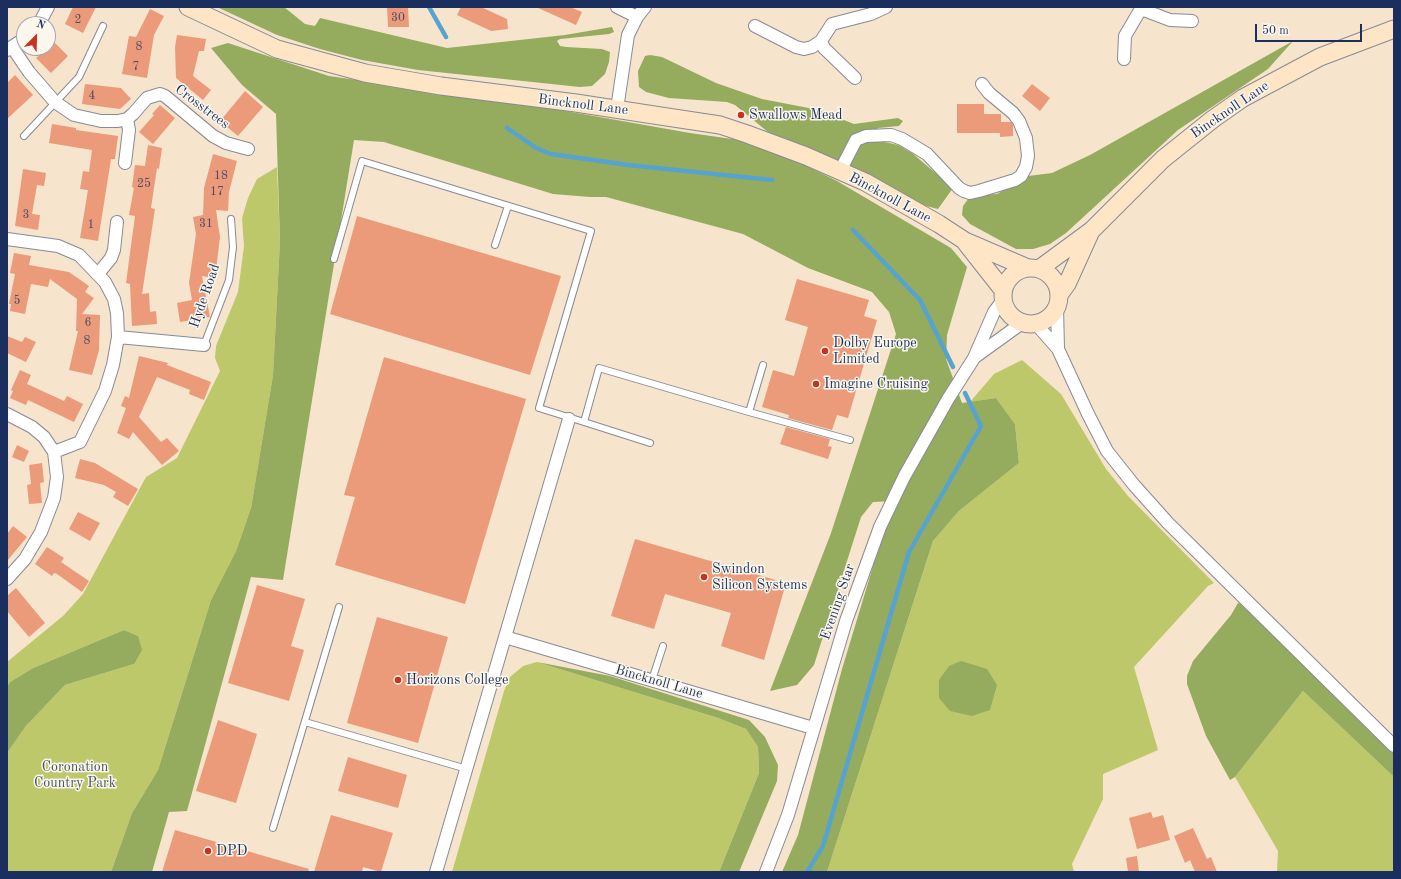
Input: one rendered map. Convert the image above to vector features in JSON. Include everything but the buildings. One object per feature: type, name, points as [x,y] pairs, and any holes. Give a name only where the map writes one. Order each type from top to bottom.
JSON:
[{"type":"street","points":[[43,16],[48,7]]},
{"type":"street","name":"Bincknoll Lane","points":[[188,7],[277,49],[358,72],[441,86],[617,109],[720,126],[770,142],[865,182],[932,220],[965,241],[1033,268],[1092,230],[1164,158],[1213,119],[1243,98],[1320,57],[1394,29]]},
{"type":"street","points":[[617,7],[637,17]]},
{"type":"street","points":[[617,109],[626,44],[637,17],[645,7]]},
{"type":"street","points":[[755,26],[796,47],[804,49],[812,47],[820,41],[832,24],[871,14],[886,7]]},
{"type":"street","points":[[1124,59],[1125,36],[1142,8],[1170,20],[1192,20]]},
{"type":"street","points":[[820,41],[824,48],[855,78]]},
{"type":"street","points":[[10,49],[55,102],[69,112],[83,117],[110,122],[126,119],[129,130],[125,163]]},
{"type":"street","points":[[840,171],[856,140],[866,136],[891,135],[902,139],[927,154],[959,188],[964,191],[979,191],[1015,180],[1021,176],[1026,167],[1028,156],[1026,138],[1019,121],[989,93],[982,84]]},
{"type":"street","name":"Crosstrees","points":[[126,119],[147,98],[160,94],[165,96],[212,136],[226,143],[248,148]]},
{"type":"street","points":[[98,274],[106,266],[114,250],[117,222]]},
{"type":"street","name":"Bincknoll Lane","points":[[1058,301],[1092,230]]},
{"type":"street","points":[[7,239],[47,244],[68,250],[85,260],[110,290],[114,299],[117,314],[118,337],[107,385],[80,442],[54,452]]},
{"type":"street","name":"Bincknoll Lane","points":[[965,241],[1003,295]]},
{"type":"street","points":[[1058,349],[1058,301],[1054,280],[1045,272],[1033,268],[1013,274],[1006,283],[1003,295],[1007,312],[1029,323],[1058,349],[1107,451],[1134,485],[1168,523],[1394,746]]},
{"type":"street","name":"Evening Star","points":[[766,872],[788,814],[848,615],[886,511],[921,445],[974,358],[1003,295]]},
{"type":"street","points":[[1029,323],[1048,318],[1058,301]]},
{"type":"street","name":"Evening Star","points":[[974,358],[1029,323]]},
{"type":"street","name":"Hyde Road","points":[[118,337],[204,345]]},
{"type":"street","points":[[7,414],[32,427],[44,437],[54,452],[57,478],[56,488],[46,519],[33,546],[7,579]]},
{"type":"street","points":[[436,872],[569,419]]},
{"type":"street","name":"Bincknoll Lane","points":[[505,637],[813,728]]},
{"type":"lane","points":[[24,136],[79,77],[103,26]]},
{"type":"lane","points":[[334,259],[362,161],[590,231],[538,408],[569,419],[584,422],[650,443]]},
{"type":"lane","points":[[495,245],[508,206]]},
{"type":"lane","name":"Hyde Road","points":[[204,345],[231,270],[234,237],[231,219]]},
{"type":"lane","points":[[749,412],[763,365]]},
{"type":"lane","points":[[584,422],[599,368],[850,440]]},
{"type":"lane","points":[[273,828],[339,607]]},
{"type":"lane","points":[[652,680],[663,646]]},
{"type":"lane","points":[[305,722],[467,769]]},
{"type":"green space","points":[[217,7],[284,7],[305,24],[315,26],[320,18],[447,48],[565,35],[612,27],[614,32],[609,34],[560,39],[557,41],[560,46],[602,49],[610,52],[609,62],[605,74],[592,86],[580,87],[418,70],[362,60],[320,49],[277,35]]},
{"type":"green space","points":[[1293,41],[1268,69],[1178,130],[1066,233],[1050,244],[1033,249],[1016,249],[970,224],[962,215],[963,206],[969,198],[979,195],[997,194],[1028,176],[1052,173],[1090,155]]},
{"type":"green space","points":[[228,43],[329,76],[543,107],[690,133],[760,143],[837,181],[951,248],[967,267],[947,335],[946,359],[962,403],[996,398],[1015,424],[1019,463],[959,511],[933,541],[827,872],[782,872],[798,835],[842,669],[878,550],[895,501],[873,502],[861,517],[814,665],[797,685],[770,691],[831,533],[896,334],[889,312],[872,292],[808,268],[743,234],[606,197],[553,194],[384,142],[354,140],[283,580],[251,577],[187,811],[169,812],[152,872],[111,872],[132,813],[158,770],[211,600],[236,551],[251,508],[273,375],[280,241],[276,114],[242,85],[211,48]]},
{"type":"green space","points":[[650,55],[662,57],[716,83],[762,99],[819,110],[854,124],[898,118],[903,121],[899,126],[878,128],[876,131],[880,141],[898,145],[912,153],[953,188],[938,209],[926,206],[768,132],[735,105],[727,102],[669,98],[646,92],[639,87],[638,71],[645,56]]},
{"type":"green space","name":"Coronation Country Park","points":[[277,167],[280,241],[273,375],[251,508],[236,551],[211,600],[158,770],[132,813],[111,872],[7,872],[7,753],[26,726],[65,685],[134,664],[138,636],[124,630],[33,668],[10,682],[7,687],[7,662],[63,616],[83,594],[146,477],[177,458],[220,371],[215,358],[216,346],[238,292],[244,246],[242,218],[248,198],[257,179]]},
{"type":"green space","points":[[1022,360],[1061,394],[1106,469],[1128,496],[1214,583],[1208,586],[1134,667],[1158,750],[1103,774],[1103,799],[1072,864],[1074,872],[827,872],[933,541],[959,511],[1019,463],[1015,424],[996,398],[970,402],[994,374]]},
{"type":"green space","points":[[1238,603],[1244,605],[1394,751],[1394,777],[1303,691],[1235,777],[1230,780],[1206,736],[1187,684],[1187,676],[1193,661],[1231,615]]},
{"type":"green space","points":[[124,630],[138,636],[142,650],[134,664],[65,685],[26,726],[7,753],[7,687],[10,682],[33,668]]},
{"type":"green space","points":[[961,661],[987,669],[997,685],[990,710],[972,716],[950,711],[939,698],[939,680],[949,666]]},
{"type":"green space","points":[[537,662],[718,718],[746,729],[758,747],[759,773],[719,872],[452,872],[504,691],[510,677],[523,666]]},
{"type":"green space","points":[[537,662],[610,676],[749,720],[765,737],[778,765],[777,781],[739,872],[719,872],[759,773],[758,747],[746,729],[718,718]]},
{"type":"green space","points":[[1303,691],[1394,777],[1394,872],[1277,872],[1278,851],[1235,777]]},
{"type":"waterway","points":[[429,7],[446,37]]},
{"type":"waterway","points":[[507,128],[536,148],[551,154],[628,165],[772,180]]},
{"type":"waterway","points":[[853,230],[920,300],[953,367]]},
{"type":"waterway","points":[[807,872],[823,846],[909,552],[981,426],[965,393]]},
{"type":"place","name":"Swallows Mead","points":[[741,115]]},
{"type":"place","name":"Dolby Europe Limited","points":[[825,351]]},
{"type":"place","name":"Imagine Cruising","points":[[816,384]]},
{"type":"place","name":"Swindon Silicon Systems","points":[[704,577]]},
{"type":"place","name":"Horizons College","points":[[398,680]]},
{"type":"place","name":"DPD","points":[[208,851]]}]
